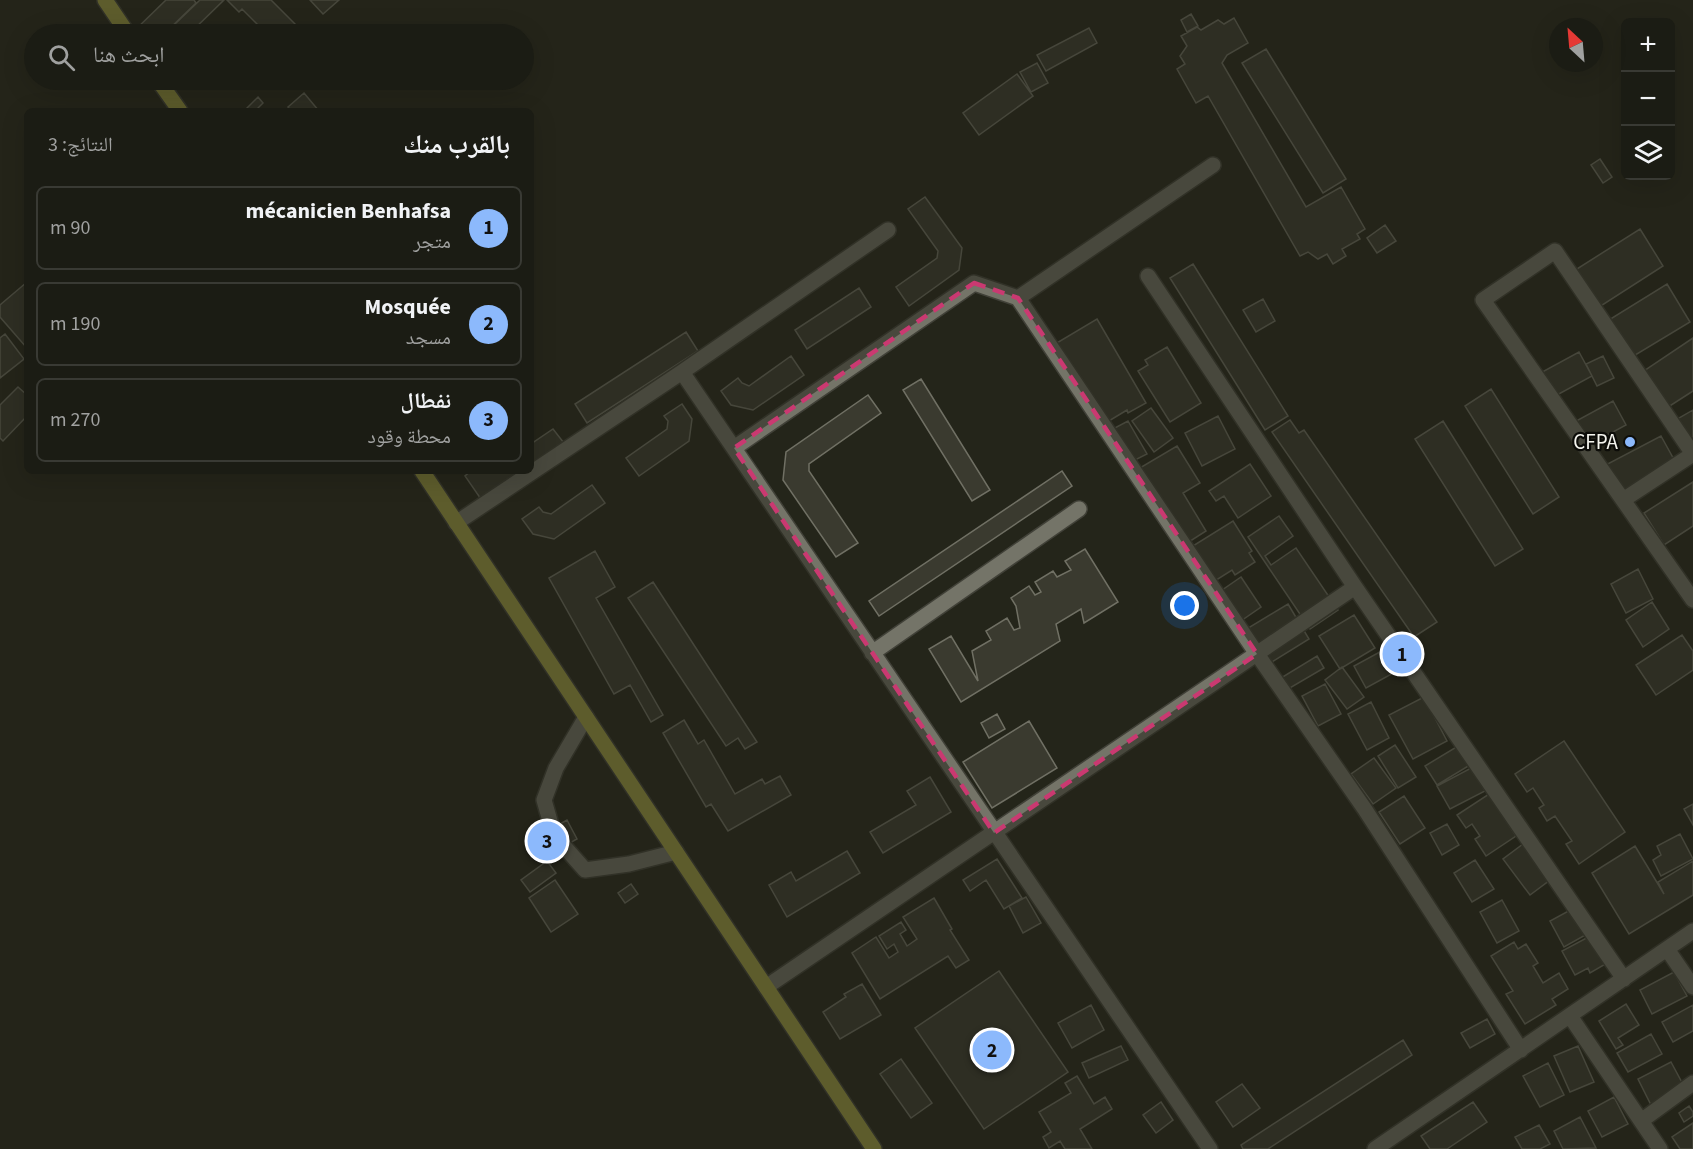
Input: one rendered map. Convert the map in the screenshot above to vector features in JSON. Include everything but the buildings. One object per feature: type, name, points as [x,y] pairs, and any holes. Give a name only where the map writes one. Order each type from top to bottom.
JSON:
[{"type":"main road","points":[[105,0],[121,24]]},
{"type":"main road","points":[[165,90],[178,108]]},
{"type":"main road","points":[[424,474],[874,1149]]},
{"type":"street","points":[[1018,298],[1213,165]]},
{"type":"street","points":[[534,471],[888,230]]},
{"type":"street","points":[[1623,500],[1693,454],[1555,251],[1484,300],[1623,500],[1693,600]]},
{"type":"street","points":[[1148,276],[1355,587],[1624,979]]},
{"type":"street","points":[[734,448],[974,283],[1018,298],[1257,654],[1364,808],[1521,1050]]},
{"type":"street","points":[[682,372],[1210,1149]]},
{"type":"street","points":[[456,523],[529,474]]},
{"type":"street","points":[[872,653],[1079,508]]},
{"type":"street","points":[[766,987],[1355,587]]},
{"type":"street","points":[[586,717],[556,768],[544,800],[554,835],[585,870],[629,864],[676,852]]},
{"type":"street","points":[[1375,1149],[1398,1143],[1521,1050],[1693,931]]},
{"type":"street","points":[[1667,949],[1693,987]]},
{"type":"street","points":[[1570,1016],[1660,1149]]},
{"type":"street","points":[[1641,1121],[1693,1083]]},
{"type":"highlighted area","points":[[974,283],[1018,298],[1257,654],[994,833],[734,448]]},
{"type":"place","name":"CFPA","points":[[1630,442]]},
{"type":"place","name":"mécanicien Benhafsa","points":[[1402,654]]},
{"type":"place","name":"نفطال","points":[[547,841]]},
{"type":"place","name":"Mosquée","points":[[992,1050]]}]
